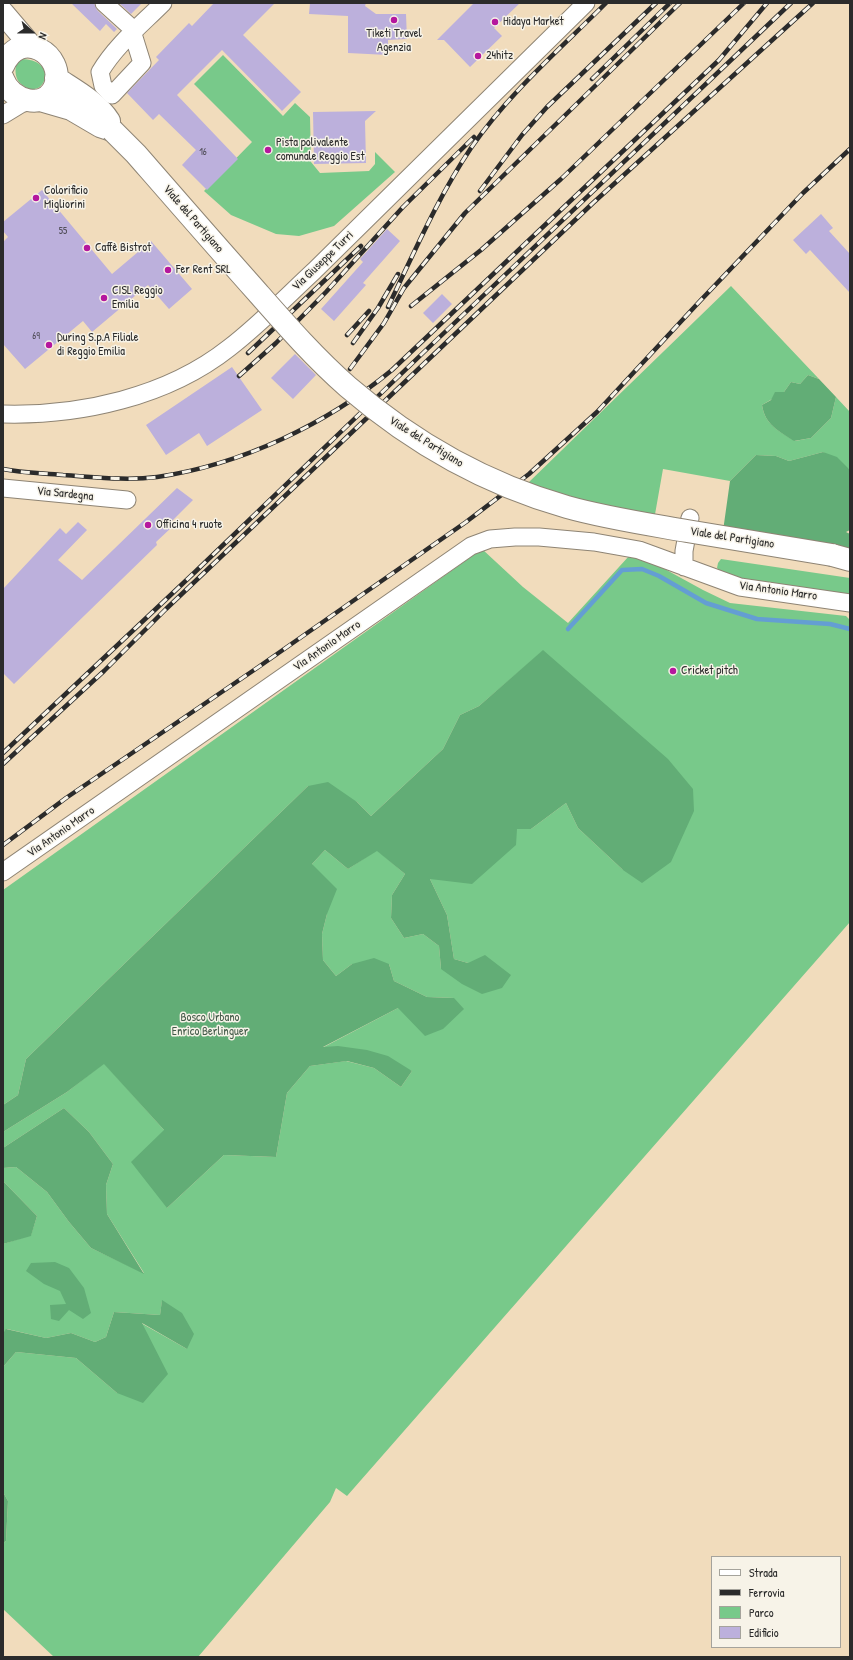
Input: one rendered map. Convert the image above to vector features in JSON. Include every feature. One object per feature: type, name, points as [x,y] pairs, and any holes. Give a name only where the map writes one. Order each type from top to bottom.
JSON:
[{"type":"main road","points":[[3,13],[31,46],[47,54],[56,69],[55,86],[51,92],[35,101]]},
{"type":"main road","points":[[3,66],[10,53],[23,46],[31,46]]},
{"type":"main road","name":"Viale del Partigiano","points":[[56,78],[102,112],[108,120],[112,130],[141,160],[287,327],[317,358],[348,387],[382,415],[415,438],[448,458],[513,488],[569,507],[621,520],[841,558]]},
{"type":"main road","name":"Viale del Partigiano","points":[[3,79],[9,90],[15,95],[70,109],[100,126],[112,130]]},
{"type":"street","points":[[104,3],[134,32],[142,63],[112,95],[103,86],[100,72],[109,57],[134,32],[163,3]]},
{"type":"street","name":"Via Giuseppe Turri","points":[[3,414],[53,413],[87,407],[142,393],[162,386],[193,371],[228,349],[304,280],[586,3]]},
{"type":"street","points":[[3,115],[20,104],[35,101]]},
{"type":"street","name":"Via Sardegna","points":[[3,488],[127,500]]},
{"type":"street","points":[[684,567],[684,551],[690,518]]},
{"type":"street","name":"Via Antonio Marro","points":[[3,872],[470,546],[490,539],[539,536],[594,542],[638,550],[740,587],[850,603]]},
{"type":"green space","points":[[223,55],[283,116],[295,103],[310,117],[311,162],[320,173],[369,171],[375,164],[375,152],[395,172],[334,226],[299,236],[276,234],[231,215],[204,191],[252,142],[194,84]]},
{"type":"green space","points":[[22,59],[34,61],[42,66],[45,73],[45,79],[42,85],[36,89],[29,89],[18,80],[16,64]]},
{"type":"green space","points":[[731,286],[819,379],[808,375],[800,384],[791,382],[784,392],[762,405],[766,418],[774,427],[795,441],[811,438],[831,418],[836,397],[850,412],[850,470],[823,452],[789,461],[776,456],[756,455],[730,481],[663,469],[654,520],[624,514],[528,483]]},
{"type":"green space","points":[[808,375],[819,379],[836,397],[831,418],[811,438],[794,441],[769,423],[762,405],[771,400],[775,392],[784,392],[791,382],[800,384]]},
{"type":"green space","points":[[823,452],[837,457],[850,470],[850,530],[846,532],[850,534],[850,553],[723,531],[730,481],[756,455],[776,456],[789,461]]},
{"type":"green space","points":[[482,549],[523,587],[568,623],[629,556],[661,567],[730,603],[846,616],[850,620],[850,922],[347,1496],[336,1488],[330,1502],[198,1657],[54,1657],[3,1609],[3,1543],[6,1541],[8,1501],[3,1492],[3,1367],[16,1352],[76,1358],[117,1393],[141,1323],[187,1349],[162,1301],[160,1315],[114,1312],[106,1337],[95,1342],[71,1333],[46,1338],[7,1329],[3,1333],[3,1244],[31,1235],[37,1216],[3,1181],[3,1168],[16,1167],[47,1192],[69,1222],[91,1248],[144,1273],[107,1214],[106,1185],[113,1164],[89,1132],[64,1108],[3,1148],[3,1132],[67,1092],[104,1063],[164,1130],[167,1208],[224,1155],[276,1157],[287,1093],[310,1066],[346,1061],[374,1068],[401,1087],[412,1071],[322,1048],[398,1008],[454,998],[427,997],[394,981],[389,964],[352,964],[336,976],[323,960],[322,934],[327,914],[312,864],[325,850],[348,869],[377,850],[405,874],[392,895],[391,918],[404,938],[423,934],[439,946],[441,969],[468,963],[454,959],[447,915],[430,879],[517,829],[531,829],[566,803],[578,828],[623,870],[543,651],[479,706],[460,715],[443,749],[371,816],[357,802],[308,786],[26,1059],[18,1095],[3,1105],[3,890]]},
{"type":"green space","points":[[721,559],[850,578],[850,597],[726,577],[717,568]]},
{"type":"green space","name":"Bosco Urbano Enrico Berlinguer","points":[[543,650],[668,759],[693,789],[694,811],[671,862],[642,883],[623,870],[578,828],[566,803],[531,829],[517,829],[516,845],[472,884],[430,879],[447,915],[454,959],[468,963],[485,955],[511,975],[502,988],[482,994],[462,984],[441,969],[439,946],[423,934],[404,938],[391,918],[392,895],[405,874],[377,851],[348,869],[325,850],[312,864],[337,889],[327,914],[322,934],[323,960],[336,976],[352,964],[374,958],[389,964],[394,981],[427,997],[454,998],[464,1009],[443,1029],[425,1036],[398,1008],[323,1047],[338,1046],[367,1050],[388,1056],[412,1071],[401,1087],[374,1068],[347,1061],[310,1066],[287,1093],[276,1157],[224,1155],[167,1208],[131,1162],[164,1130],[104,1064],[67,1092],[3,1132],[3,1105],[18,1095],[26,1059],[308,786],[328,782],[357,802],[371,816],[443,749],[460,715],[479,706]]},
{"type":"green space","points":[[64,1108],[89,1132],[113,1164],[106,1185],[107,1214],[144,1274],[91,1248],[69,1222],[47,1192],[16,1167],[3,1168],[3,1148]]},
{"type":"green space","points":[[3,1181],[37,1216],[31,1236],[3,1244]]},
{"type":"green space","points":[[55,1262],[69,1268],[84,1288],[91,1313],[83,1319],[69,1310],[59,1321],[51,1319],[50,1305],[66,1304],[60,1291],[44,1284],[26,1271],[31,1263]]},
{"type":"green space","points":[[162,1300],[182,1313],[194,1334],[187,1349],[142,1323],[168,1374],[143,1403],[117,1393],[76,1358],[16,1352],[3,1367],[3,1333],[6,1329],[46,1338],[71,1333],[95,1342],[106,1337],[114,1312],[160,1315]]},
{"type":"green space","points":[[3,1492],[8,1501],[6,1541],[3,1543]]},
{"type":"building","points":[[71,3],[94,3],[97,10],[117,29],[114,32],[106,24],[100,31]]},
{"type":"building","points":[[119,3],[142,3],[131,14]]},
{"type":"building","points":[[214,3],[275,3],[243,35],[301,92],[282,111],[222,50],[177,95],[238,159],[207,190],[182,165],[196,150],[159,114],[153,120],[127,93],[159,60],[156,57],[189,23],[192,26]]},
{"type":"building","points":[[310,3],[366,3],[365,6],[376,14],[406,14],[407,39],[388,40],[388,55],[348,53],[348,16],[309,14]]},
{"type":"building","points":[[474,3],[520,3],[494,28],[502,36],[470,67],[444,40],[437,40]]},
{"type":"building","points":[[376,111],[365,121],[366,163],[314,164],[313,112]]},
{"type":"building","points":[[42,190],[112,274],[151,241],[192,289],[169,309],[148,285],[92,332],[83,321],[25,369],[3,344],[3,242],[8,237],[3,231],[3,222]]},
{"type":"building","points":[[821,214],[833,228],[829,231],[850,254],[850,293],[810,250],[806,254],[793,240]]},
{"type":"building","points":[[387,229],[400,241],[363,283],[366,285],[334,321],[321,309],[363,262],[360,259]]},
{"type":"building","points":[[442,294],[452,304],[433,323],[423,313]]},
{"type":"building","points":[[295,354],[316,375],[293,399],[271,378]]},
{"type":"building","points":[[232,367],[262,410],[207,446],[199,433],[166,455],[146,425]]},
{"type":"building","points":[[177,488],[193,500],[168,525],[171,528],[156,542],[157,545],[14,684],[3,673],[3,589],[60,528],[66,534],[78,522],[87,530],[58,560],[82,580]]},
{"type":"waterway","points":[[568,629],[622,570],[642,569],[659,576],[706,603],[757,619],[830,624],[850,629]]},
{"type":"railway","points":[[388,307],[437,206],[471,148],[518,90],[606,3]]},
{"type":"railway","points":[[480,191],[522,135],[547,107],[656,3]]},
{"type":"railway","points":[[592,79],[670,3]]},
{"type":"railway","points":[[350,369],[384,323],[404,288],[465,213],[680,3]]},
{"type":"railway","points":[[411,306],[481,250],[561,179],[744,3]]},
{"type":"railway","points":[[3,469],[110,478],[134,479],[157,477],[220,463],[251,452],[282,439],[340,408],[367,390],[392,370],[719,60],[767,3]]},
{"type":"railway","points":[[3,753],[195,572],[791,3]]},
{"type":"railway","points":[[3,764],[104,671],[166,609],[593,203],[813,3]]},
{"type":"railway","points":[[239,376],[276,343],[326,292],[403,207],[474,137]]},
{"type":"railway","points":[[3,845],[66,798],[257,668],[466,522],[529,474],[597,412],[803,193],[850,149]]},
{"type":"railway","points":[[248,353],[361,246]]},
{"type":"railway","points":[[353,343],[378,308],[398,274]]},
{"type":"railway","points":[[347,335],[369,311]]},
{"type":"place","name":"Tiketi Travel Agenzia","points":[[394,20]]},
{"type":"place","name":"Hidaya Market","points":[[495,22]]},
{"type":"place","name":"24hitz","points":[[478,56]]},
{"type":"place","name":"Pista polivalente comunale Reggio Est","points":[[268,150]]},
{"type":"place","name":"Colorificio Migliorini","points":[[36,198]]},
{"type":"place","name":"Caffè Bistrot","points":[[87,248]]},
{"type":"place","name":"Fer Rent SRL","points":[[168,270]]},
{"type":"place","name":"CISL Reggio Emilia","points":[[104,298]]},
{"type":"place","name":"During S.p.A Filiale di Reggio Emilia","points":[[49,345]]},
{"type":"place","name":"Officina 4 ruote","points":[[148,525]]},
{"type":"place","name":"Cricket pitch","points":[[673,671]]}]
